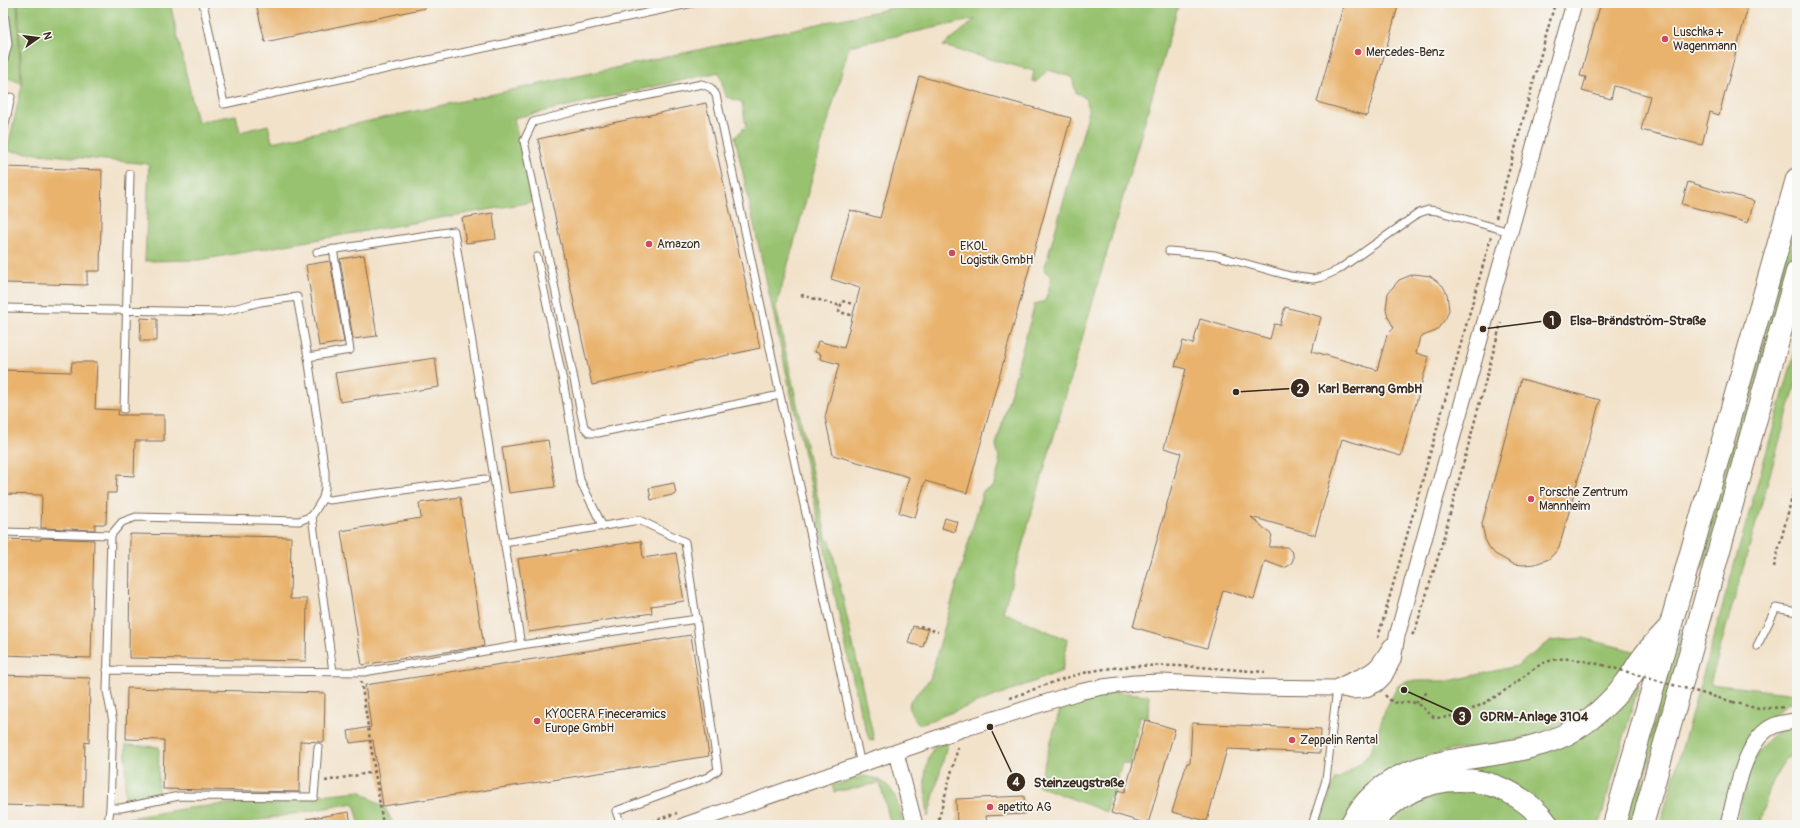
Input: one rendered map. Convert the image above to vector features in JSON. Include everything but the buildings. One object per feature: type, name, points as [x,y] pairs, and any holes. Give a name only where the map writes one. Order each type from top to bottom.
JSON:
[{"type":"highway","points":[[1614,825],[1797,179]]},
{"type":"highway","points":[[1642,825],[1797,272]]},
{"type":"highway","points":[[1351,825],[1357,813],[1373,796],[1388,784],[1408,772],[1444,762],[1515,751],[1545,742],[1573,730],[1597,713],[1615,696],[1644,656],[1671,625]]},
{"type":"highway","points":[[1372,825],[1388,807],[1415,790],[1445,780],[1478,781],[1496,786],[1513,794],[1533,808],[1548,825]]},
{"type":"street","points":[[685,825],[963,729],[1078,692],[1134,683],[1162,682],[1252,687],[1337,688],[1346,682],[1376,668],[1404,636],[1510,232],[1574,3]]},
{"type":"street","points":[[1728,825],[1741,775],[1748,757],[1758,739],[1767,730],[1781,723],[1797,721]]},
{"type":"street","points":[[896,753],[915,825]]},
{"type":"lane","points":[[203,3],[224,104],[692,3]]},
{"type":"lane","points":[[3,4],[8,44],[3,64]]},
{"type":"lane","points":[[780,395],[598,433],[590,433],[584,427],[524,141],[532,122],[593,107],[702,84],[711,88],[716,95],[861,765]]},
{"type":"lane","points":[[3,133],[11,97]]},
{"type":"lane","points":[[124,409],[130,174]]},
{"type":"lane","points":[[1169,250],[1215,255],[1290,276],[1313,279],[1338,270],[1419,213],[1428,210],[1437,210],[1510,232]]},
{"type":"lane","points":[[317,252],[454,231],[520,646]]},
{"type":"lane","points":[[308,358],[350,350],[333,249]]},
{"type":"lane","points":[[537,257],[564,386],[580,480],[602,526]]},
{"type":"lane","points":[[3,308],[222,312],[260,302],[297,297],[308,358],[325,472],[325,488],[323,498],[312,516],[299,521],[136,517],[122,522],[111,535],[107,692],[113,722],[108,825]]},
{"type":"lane","points":[[323,498],[329,500],[485,479]]},
{"type":"lane","points":[[312,516],[333,672]]},
{"type":"lane","points":[[504,543],[639,520],[685,542],[718,770],[708,777],[616,811],[621,825]]},
{"type":"lane","points":[[3,532],[111,535]]},
{"type":"lane","points":[[1757,646],[1776,608],[1797,612]]},
{"type":"lane","points":[[108,670],[359,672],[697,619]]},
{"type":"lane","points":[[1312,825],[1326,780],[1337,688]]},
{"type":"lane","points":[[110,808],[121,808],[179,796],[314,797],[318,747]]},
{"type":"path","points":[[1377,644],[1556,3]]},
{"type":"path","points":[[801,295],[841,306]]},
{"type":"path","points":[[851,315],[839,312],[842,301],[853,304]]},
{"type":"path","points":[[1404,636],[1415,631],[1440,550],[1501,322]]},
{"type":"path","points":[[1774,567],[1797,478]]},
{"type":"path","points":[[920,626],[938,632]]},
{"type":"path","points":[[1383,693],[1390,701],[1394,703],[1416,703],[1434,717],[1446,718],[1470,711],[1484,704],[1513,685],[1535,668],[1550,660],[1564,658],[1603,665],[1759,709],[1792,707]]},
{"type":"path","points":[[359,672],[383,825]]},
{"type":"path","points":[[1416,703],[1426,692]]},
{"type":"path","points":[[937,825],[963,729]]},
{"type":"path","points":[[315,783],[375,772]]},
{"type":"green space","points":[[3,3],[17,3],[21,83],[3,76]]},
{"type":"green space","points":[[18,3],[170,3],[197,122],[236,115],[240,132],[268,125],[272,142],[906,5],[905,3],[1179,3],[1003,612],[1068,640],[1062,671],[918,725],[909,709],[910,701],[930,679],[983,491],[993,487],[1000,464],[996,445],[1016,374],[1019,374],[1019,372],[1016,371],[1035,304],[1045,301],[1052,278],[1044,270],[1088,115],[1086,101],[1083,97],[1076,93],[1072,77],[1048,70],[1036,82],[1032,81],[1034,71],[943,46],[976,19],[849,46],[776,307],[827,541],[830,540],[874,740],[870,741],[860,711],[735,137],[746,126],[742,102],[726,97],[719,72],[514,118],[532,202],[200,260],[145,261],[149,164],[7,151],[22,85]]},
{"type":"green space","points":[[1797,213],[1797,236],[1706,560],[1701,570],[1702,555],[1718,494]]},
{"type":"green space","points":[[1797,345],[1797,380],[1710,684],[1797,694],[1797,702],[1790,702],[1760,728],[1724,825],[1660,825]]},
{"type":"green space","points":[[1683,629],[1685,629],[1632,825],[1625,825],[1671,664]]},
{"type":"green space","points":[[1583,638],[1637,652],[1615,683],[1586,708],[1566,722],[1544,732],[1512,741],[1441,752],[1405,764],[1341,825],[1319,825],[1335,779],[1339,779],[1369,754],[1385,710],[1398,686],[1406,681],[1449,681],[1517,666],[1550,641]]},
{"type":"green space","points":[[1639,684],[1599,825],[1555,825],[1478,775],[1401,785],[1504,760]]},
{"type":"green space","points":[[1115,692],[1149,695],[1148,716],[1140,717],[1130,765],[1122,763],[1115,786],[1115,794],[1108,798],[1107,812],[1038,786],[1061,706],[1077,700]]},
{"type":"green space","points":[[1797,726],[1797,753],[1785,759],[1770,787],[1760,825],[1736,825],[1749,773],[1761,748],[1769,738],[1779,731]]},
{"type":"green space","points":[[948,742],[928,817],[925,781],[927,764],[934,747]]},
{"type":"green space","points":[[126,745],[159,747],[158,796],[136,802],[128,801],[125,798]]},
{"type":"green space","points":[[863,776],[881,781],[888,786],[896,799],[903,825],[891,825],[880,783],[835,792],[832,786]]},
{"type":"green space","points":[[1437,789],[1497,793],[1540,825],[1380,825],[1389,816]]},
{"type":"green space","points":[[360,791],[385,808],[392,821],[389,825],[360,825],[354,803],[254,821],[246,825],[129,825],[129,818],[188,808]]},
{"type":"place","name":"Luschka + Wagenmann","points":[[1665,39]]},
{"type":"place","name":"Mercedes-Benz","points":[[1358,52]]},
{"type":"place","name":"Amazon","points":[[649,244]]},
{"type":"place","name":"EKOL Logistik GmbH","points":[[952,253]]},
{"type":"place","name":"Elsa-Brändström-Straße","points":[[1483,329]]},
{"type":"place","name":"Karl Berrang GmbH","points":[[1236,392]]},
{"type":"place","name":"Porsche Zentrum Mannheim","points":[[1531,499]]},
{"type":"place","name":"GDRM-Anlage 3104","points":[[1404,690]]},
{"type":"place","name":"KYOCERA Fineceramics Europe GmbH","points":[[537,721]]},
{"type":"place","name":"Steinzeugstraße","points":[[990,727]]},
{"type":"place","name":"Zeppelin Rental","points":[[1292,740]]},
{"type":"place","name":"apetito AG","points":[[990,807]]}]
